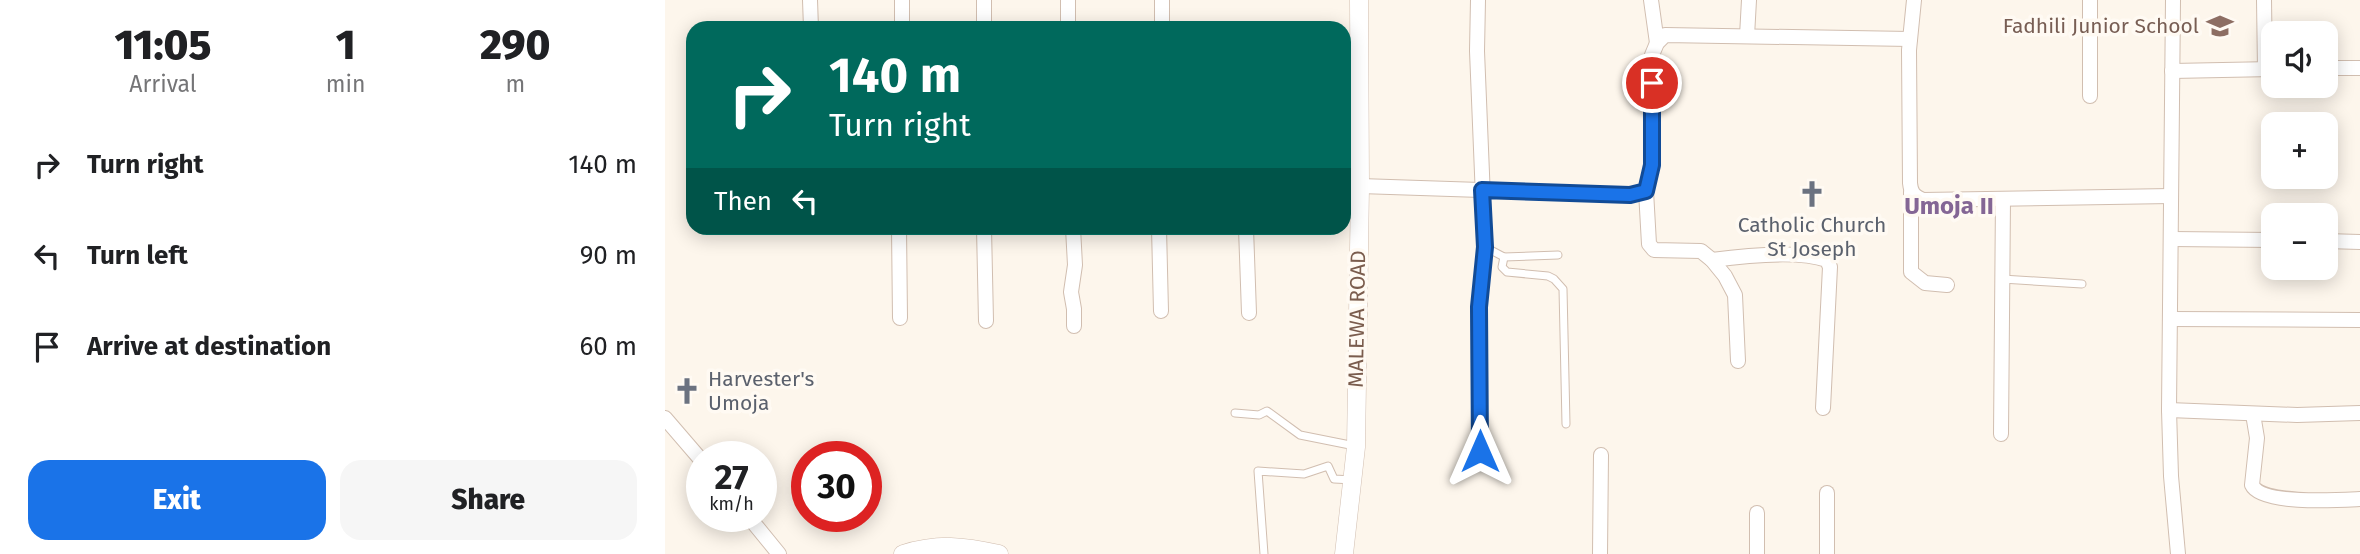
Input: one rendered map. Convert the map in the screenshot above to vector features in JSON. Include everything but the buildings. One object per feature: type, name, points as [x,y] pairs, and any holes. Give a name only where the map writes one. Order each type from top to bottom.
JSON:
[{"type":"street","points":[[810,0],[811,21]]},
{"type":"street","points":[[902,0],[902,21]]},
{"type":"street","points":[[984,0],[985,21]]},
{"type":"street","points":[[1068,0],[1068,21]]},
{"type":"street","points":[[1162,0],[1162,21]]},
{"type":"street","name":"MALEWA ROAD","points":[[1344,554],[1356,447],[1360,186],[1352,144],[1359,0]]},
{"type":"street","points":[[1478,0],[1477,51],[1485,247],[1479,307],[1480,451]]},
{"type":"street","points":[[1651,0],[1657,43]]},
{"type":"street","points":[[1747,36],[1749,0]]},
{"type":"street","points":[[1914,0],[1910,39],[1911,272],[1925,284],[1947,285]]},
{"type":"street","points":[[2090,0],[2090,96]]},
{"type":"street","points":[[2173,0],[2169,410],[2171,476],[2178,554]]},
{"type":"street","points":[[2264,0],[2266,21]]},
{"type":"street","points":[[1738,362],[1735,295],[1711,260],[1701,251],[1650,248],[1646,191],[1652,165],[1652,55],[1657,43],[1665,35],[1910,39]]},
{"type":"street","points":[[2338,68],[2360,68]]},
{"type":"street","points":[[2172,71],[2261,69]]},
{"type":"street","points":[[1360,186],[1630,195],[1646,191]]},
{"type":"street","points":[[1911,192],[1923,200],[2171,196]]},
{"type":"street","points":[[2001,434],[2003,199]]},
{"type":"street","points":[[899,235],[900,318]]},
{"type":"street","points":[[984,235],[986,321]]},
{"type":"street","points":[[1073,235],[1075,265],[1071,292],[1073,326]]},
{"type":"street","points":[[1159,235],[1161,311]]},
{"type":"street","points":[[1246,235],[1249,313]]},
{"type":"street","points":[[2171,239],[2261,240]]},
{"type":"street","points":[[2338,241],[2360,242]]},
{"type":"street","points":[[1711,260],[1814,256],[1827,260],[1830,267],[1823,408]]},
{"type":"street","points":[[2170,319],[2360,320]]},
{"type":"street","points":[[2169,410],[2297,415],[2360,413]]},
{"type":"street","points":[[2253,414],[2257,438],[2252,485],[2256,491],[2263,495],[2301,500],[2360,499]]},
{"type":"street","points":[[665,418],[686,442]]},
{"type":"street","points":[[1600,554],[1601,455]]},
{"type":"street","points":[[1827,493],[1827,554]]},
{"type":"street","points":[[1757,513],[1757,554]]},
{"type":"street","points":[[761,532],[779,554]]},
{"type":"street","points":[[903,554],[945,546],[963,546],[999,554]]},
{"type":"lane","points":[[1485,247],[1504,257],[1558,255]]},
{"type":"lane","points":[[1504,257],[1502,267],[1507,272],[1548,276],[1563,289],[1566,424]]},
{"type":"lane","points":[[2002,279],[2082,284]]},
{"type":"lane","points":[[1235,413],[1259,415],[1267,411],[1300,435],[1356,447]]},
{"type":"lane","points":[[1264,554],[1258,471],[1304,474],[1328,466],[1334,479],[1354,480]]},
{"type":"place","name":"Fadhili Junior School","points":[[2220,26]]},
{"type":"place","name":"Catholic Church St Joseph","points":[[1812,194]]},
{"type":"place","name":"Harvester's Umoja","points":[[687,391]]},
{"type":"district","name":"Umoja II","points":[[1949,206]]},
{"type":"route","points":[[1480,451],[1479,307],[1485,247],[1482,190],[1630,195],[1646,191],[1652,165],[1652,83]]}]
